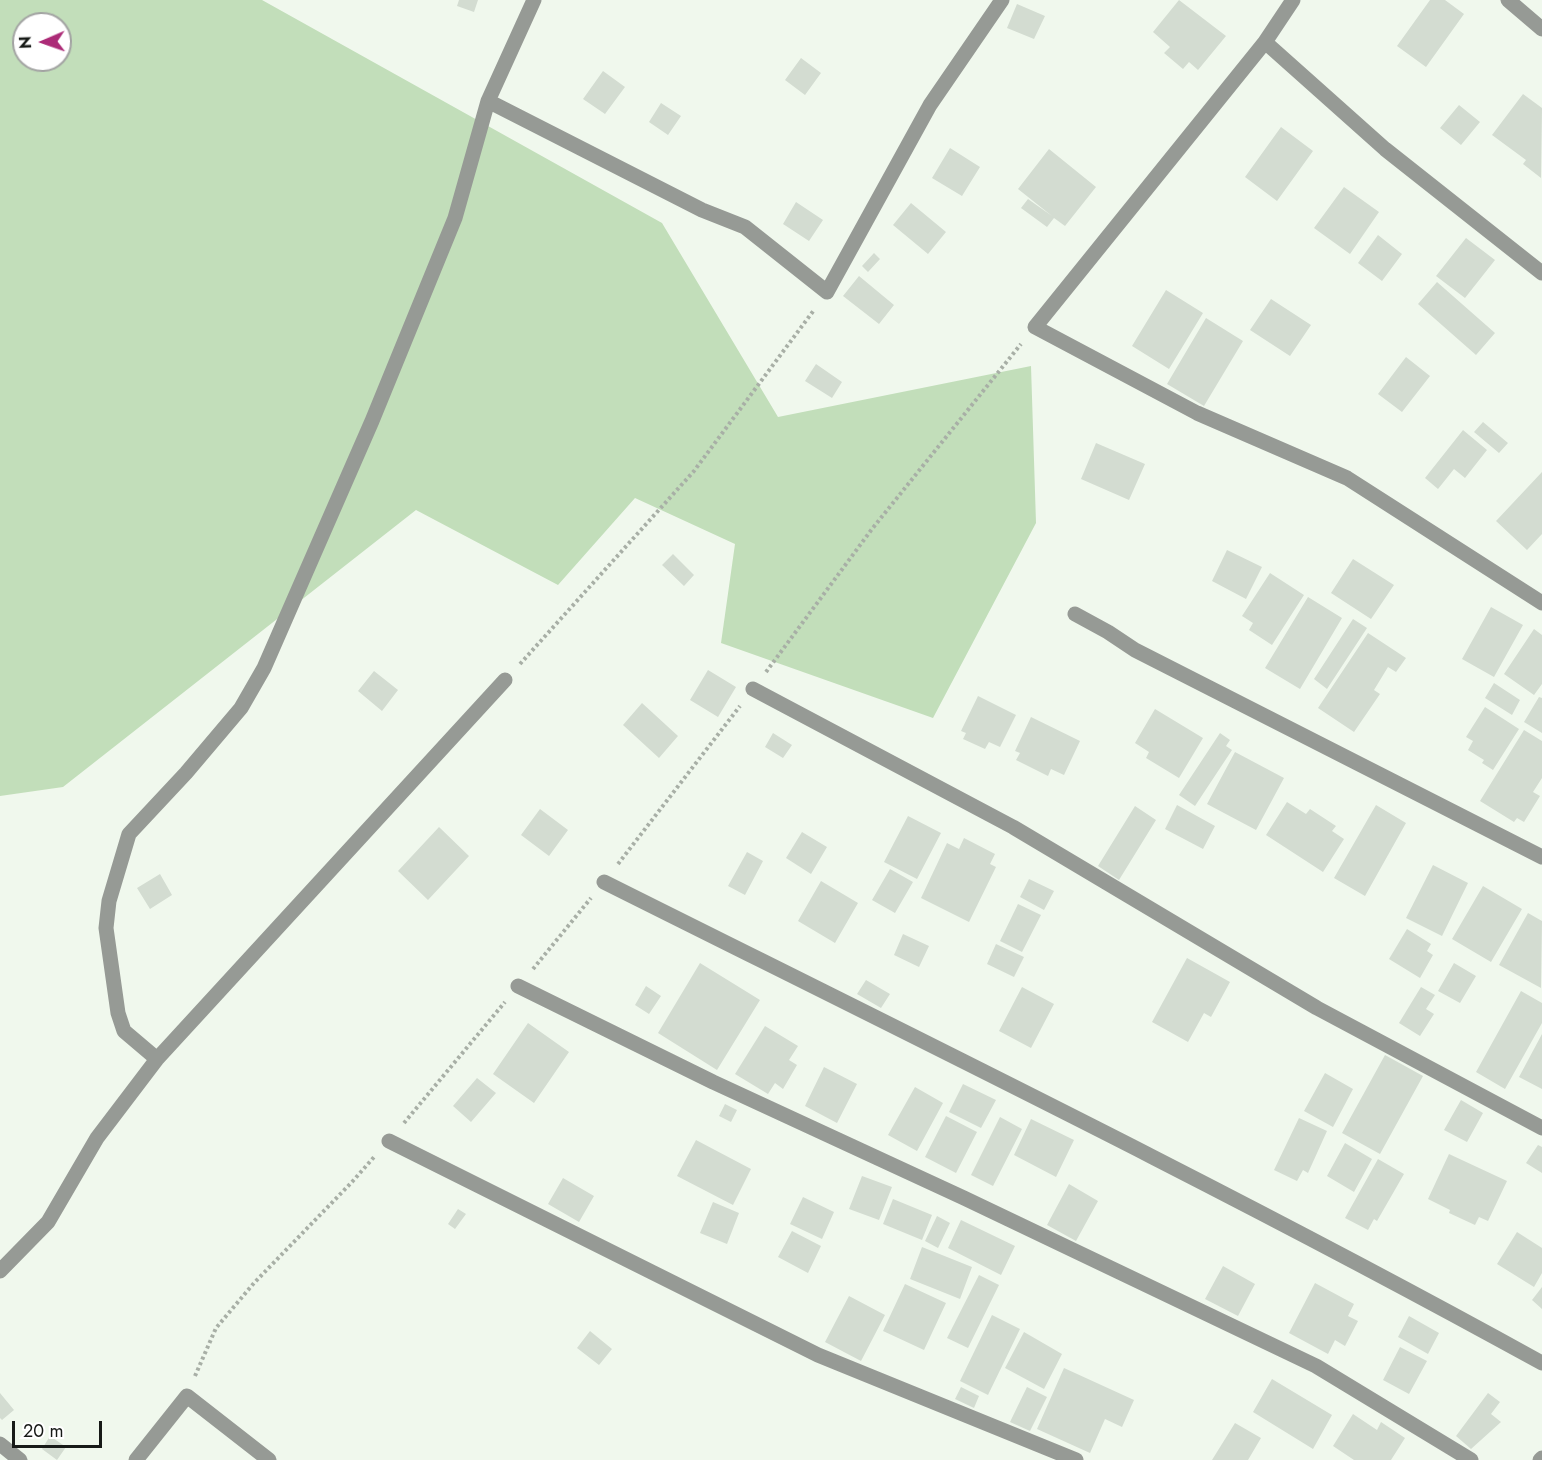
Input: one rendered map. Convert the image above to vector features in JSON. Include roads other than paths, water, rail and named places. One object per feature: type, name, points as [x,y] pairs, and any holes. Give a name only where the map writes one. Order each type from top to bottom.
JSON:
[{"type":"street","points":[[156,1059],[124,1031],[118,1013],[106,928],[109,902],[129,834],[186,773],[241,708],[264,668],[367,432],[455,218],[488,101],[534,0]]},
{"type":"street","points":[[488,101],[702,210],[745,227],[827,292],[930,105],[1002,0]]},
{"type":"street","points":[[1293,0],[1264,42],[1035,327],[1197,413],[1347,478],[1542,603]]},
{"type":"street","points":[[1508,0],[1542,29]]},
{"type":"street","points":[[1264,42],[1385,149],[1542,273]]},
{"type":"street","points":[[1076,614],[1136,650],[1542,856]]},
{"type":"street","points":[[0,1271],[48,1222],[97,1138],[156,1059],[505,680]]},
{"type":"street","points":[[753,688],[1013,827],[1317,1008],[1542,1128]]},
{"type":"street","points":[[604,882],[1105,1133],[1416,1293],[1542,1363]]},
{"type":"street","points":[[518,986],[713,1082],[975,1203],[1316,1366],[1471,1460]]},
{"type":"street","points":[[389,1141],[818,1354],[1076,1460]]},
{"type":"street","points":[[136,1460],[187,1396],[269,1460]]},
{"type":"street","points":[[0,1444],[20,1460]]}]
